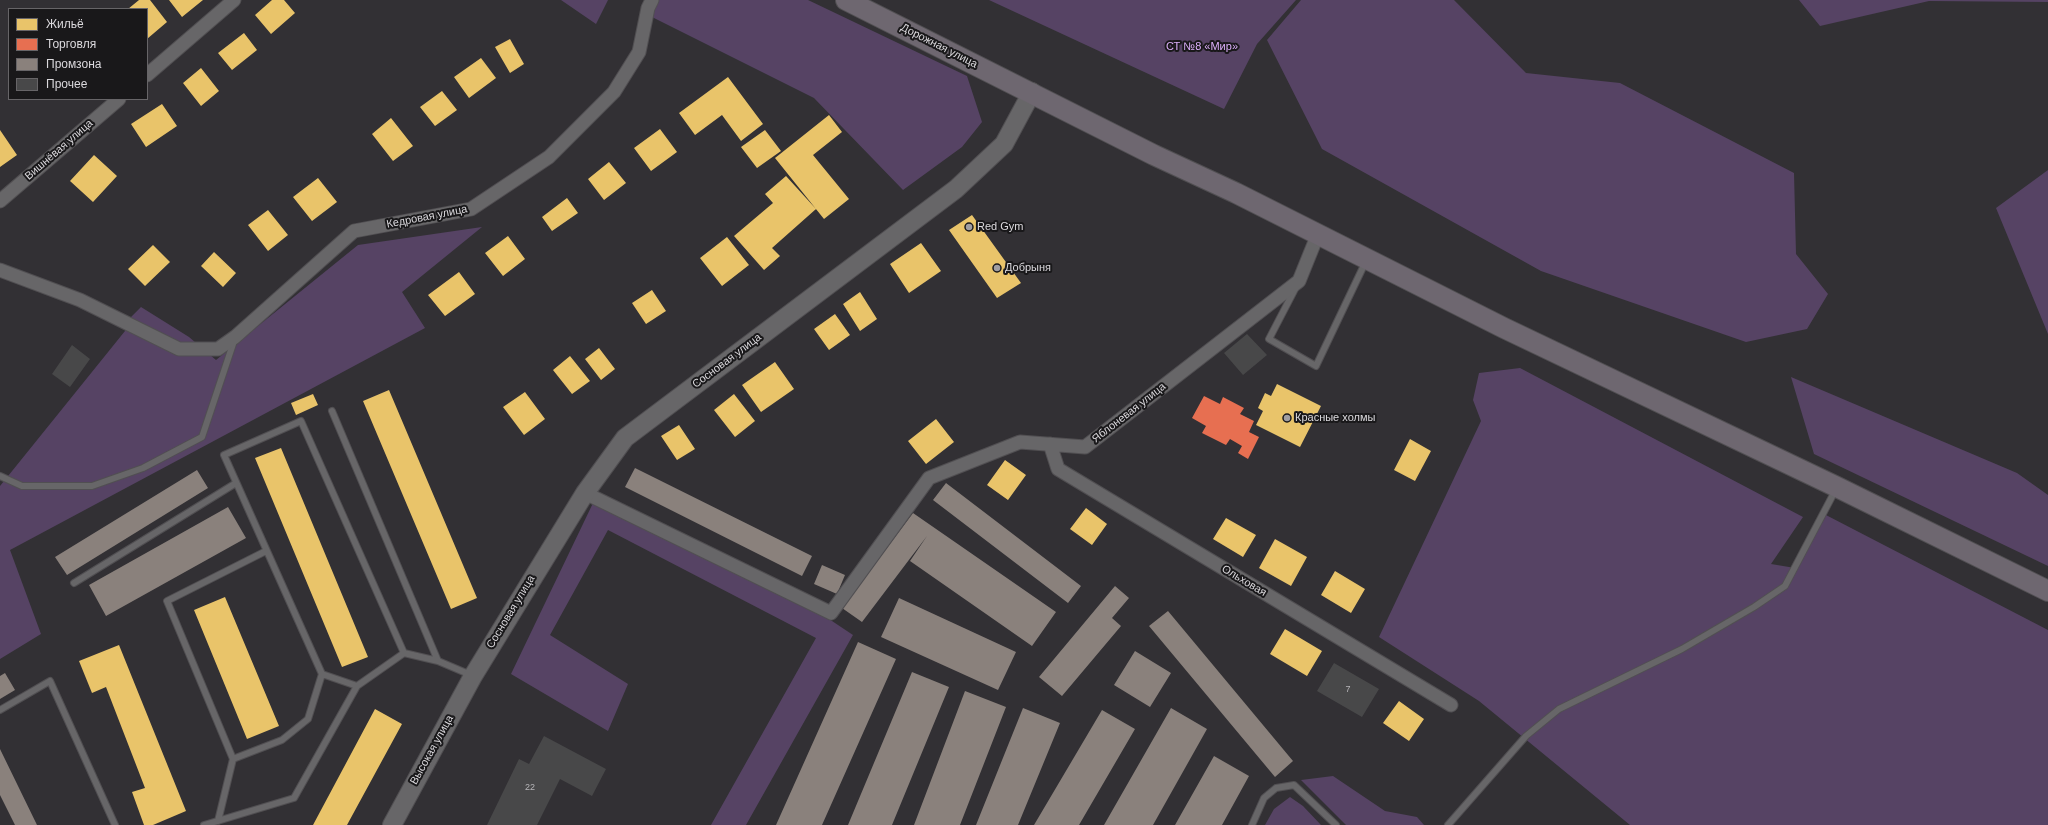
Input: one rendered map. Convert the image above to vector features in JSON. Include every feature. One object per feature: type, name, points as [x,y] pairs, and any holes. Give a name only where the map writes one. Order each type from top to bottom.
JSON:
[{"type":"main road","name":"Дорожная улица","points":[[846,0],[1032,92],[1154,155],[1318,234],[1498,325],[1837,487],[2048,591]]},
{"type":"street","points":[[148,74],[234,0]]},
{"type":"street","name":"Кедровая улица","points":[[0,270],[80,300],[179,349],[218,348],[235,337],[354,231],[471,208],[549,157],[614,92],[639,52],[648,8],[652,0]]},
{"type":"street","name":"Сосновая улица","points":[[472,676],[584,493],[625,438],[956,189],[976,172],[1004,144],[1032,92]]},
{"type":"street","name":"Вишнёвая улица","points":[[0,201],[118,100]]},
{"type":"street","points":[[1299,281],[1318,234]]},
{"type":"street","name":"Яблоневая улица","points":[[584,493],[831,613],[929,478],[1020,442],[1085,447],[1299,281]]},
{"type":"street","name":"Ольховая","points":[[1050,444],[1058,469],[1451,705]]},
{"type":"street","name":"Высокая улица","points":[[392,825],[472,676]]},
{"type":"lane","points":[[1299,281],[1269,339],[1316,366],[1366,259]]},
{"type":"lane","points":[[0,476],[22,486],[92,486],[143,468],[202,437],[235,337]]},
{"type":"lane","points":[[332,411],[438,661]]},
{"type":"lane","points":[[233,759],[282,740],[308,719],[322,674],[224,455],[301,421],[404,653]]},
{"type":"lane","points":[[74,583],[236,483]]},
{"type":"lane","points":[[1448,825],[1526,736],[1559,709],[1682,649],[1754,607],[1785,586],[1837,487]]},
{"type":"lane","points":[[218,821],[233,759],[167,601],[266,551]]},
{"type":"lane","points":[[204,825],[294,798],[357,686],[404,653],[438,661],[472,676]]},
{"type":"lane","points":[[322,674],[357,686]]},
{"type":"lane","points":[[0,710],[50,681],[115,825]]},
{"type":"lane","points":[[1252,825],[1264,798],[1276,788],[1294,785],[1336,825]]},
{"type":"green space","points":[[561,0],[608,0],[596,24]]},
{"type":"green space","points":[[654,0],[808,0],[967,76],[982,122],[962,147],[903,190],[814,98],[650,16]]},
{"type":"green space","name":"СТ №8 «Мир»","points":[[989,0],[1296,0],[1257,44],[1224,109]]},
{"type":"green space","points":[[1301,0],[1454,0],[1526,73],[1620,83],[1794,173],[1796,254],[1828,294],[1807,329],[1746,342],[1541,271],[1322,149],[1267,40]]},
{"type":"green space","points":[[1799,0],[2048,0],[2048,2],[1929,1],[1820,26]]},
{"type":"green space","points":[[2048,170],[2048,334],[1996,208]]},
{"type":"green space","points":[[482,227],[402,292],[425,328],[10,550],[41,634],[0,659],[0,486],[125,331],[131,317],[141,307],[189,337],[216,360],[358,245]]},
{"type":"green space","points":[[1520,368],[1803,517],[1771,564],[1795,568],[1824,514],[2048,630],[2048,825],[1630,825],[1479,701],[1379,637],[1481,421],[1473,400],[1479,373]]},
{"type":"green space","points":[[1791,377],[2017,473],[2048,495],[2048,566],[1814,454]]},
{"type":"green space","points":[[594,501],[826,617],[853,635],[746,825],[711,825],[816,638],[608,530],[550,635],[628,684],[608,731],[511,674]]},
{"type":"green space","points":[[1333,776],[1385,811],[1417,817],[1424,825],[1346,825],[1301,780]]},
{"type":"green space","points":[[1290,797],[1303,806],[1321,825],[1265,825],[1274,809]]},
{"type":"building: Жильё","points":[[139,0],[150,0],[167,22],[148,38],[148,8],[129,8]]},
{"type":"building: Жильё","points":[[169,0],[203,0],[182,17]]},
{"type":"building: Жильё","points":[[272,0],[284,0],[295,13],[271,34],[255,15]]},
{"type":"building: Жильё","points":[[244,33],[257,50],[232,70],[218,53]]},
{"type":"building: Жильё","points":[[510,39],[524,64],[510,73],[495,47]]},
{"type":"building: Жильё","points":[[481,58],[496,78],[469,98],[454,77]]},
{"type":"building: Жильё","points":[[201,68],[219,91],[201,106],[183,83]]},
{"type":"building: Жильё","points":[[728,77],[763,124],[741,141],[722,115],[695,135],[679,113]]},
{"type":"building: Жильё","points":[[442,91],[457,110],[435,126],[420,107]]},
{"type":"building: Жильё","points":[[162,104],[177,126],[146,147],[131,124]]},
{"type":"building: Жильё","points":[[829,115],[842,132],[813,155],[849,199],[824,219],[775,158]]},
{"type":"building: Жильё","points":[[391,118],[413,146],[393,161],[372,134]]},
{"type":"building: Жильё","points":[[660,129],[677,152],[651,171],[634,148]]},
{"type":"building: Жильё","points":[[0,130],[17,155],[0,167]]},
{"type":"building: Жильё","points":[[765,130],[781,151],[757,168],[741,147]]},
{"type":"building: Жильё","points":[[94,155],[117,176],[93,202],[70,181]]},
{"type":"building: Жильё","points":[[609,162],[626,183],[604,200],[588,179]]},
{"type":"building: Жильё","points":[[786,176],[816,209],[772,248],[780,256],[764,270],[734,236],[773,203],[765,194]]},
{"type":"building: Жильё","points":[[318,178],[337,202],[312,221],[293,197]]},
{"type":"building: Жильё","points":[[567,198],[578,213],[552,231],[542,217]]},
{"type":"building: Жильё","points":[[268,210],[288,235],[268,251],[248,225]]},
{"type":"building: Жильё","points":[[972,215],[1021,283],[997,298],[949,230]]},
{"type":"building: Жильё","points":[[508,236],[525,259],[503,276],[485,253]]},
{"type":"building: Жильё","points":[[727,237],[749,265],[722,286],[700,258]]},
{"type":"building: Жильё","points":[[921,243],[941,271],[909,293],[890,264]]},
{"type":"building: Жильё","points":[[153,245],[170,262],[145,286],[128,269]]},
{"type":"building: Жильё","points":[[214,252],[236,273],[223,287],[201,266]]},
{"type":"building: Жильё","points":[[459,272],[475,294],[445,316],[428,295]]},
{"type":"building: Жильё","points":[[652,290],[666,311],[646,324],[632,303]]},
{"type":"building: Жильё","points":[[860,292],[877,319],[860,331],[843,304]]},
{"type":"building: Жильё","points":[[835,314],[850,335],[829,350],[814,329]]},
{"type":"building: Жильё","points":[[599,348],[615,369],[601,380],[585,359]]},
{"type":"building: Жильё","points":[[570,356],[590,381],[572,394],[553,370]]},
{"type":"building: Жильё","points":[[775,362],[794,389],[761,412],[742,385]]},
{"type":"building: Жильё","name":"Красные холмы","points":[[1277,384],[1321,406],[1300,447],[1256,425],[1263,411],[1258,408],[1265,393],[1271,396]]},
{"type":"building: Жильё","points":[[389,390],[477,598],[451,609],[363,401]]},
{"type":"building: Жильё","points":[[525,392],[545,419],[524,435],[503,407]]},
{"type":"building: Жильё","points":[[313,394],[318,405],[296,415],[291,403]]},
{"type":"building: Жильё","points":[[734,394],[755,421],[735,437],[714,410]]},
{"type":"building: Жильё","points":[[936,419],[954,442],[926,464],[908,441]]},
{"type":"building: Жильё","points":[[679,425],[695,449],[677,460],[661,436]]},
{"type":"building: Жильё","points":[[1410,439],[1431,451],[1415,481],[1394,470]]},
{"type":"building: Жильё","points":[[281,448],[368,657],[342,667],[255,458]]},
{"type":"building: Жильё","points":[[1005,460],[1026,475],[1008,500],[987,485]]},
{"type":"building: Жильё","points":[[1086,508],[1107,524],[1092,545],[1070,529]]},
{"type":"building: Жильё","points":[[1226,518],[1256,535],[1243,557],[1213,539]]},
{"type":"building: Жильё","points":[[1275,539],[1307,557],[1291,586],[1259,568]]},
{"type":"building: Жильё","points":[[1335,571],[1365,589],[1351,613],[1321,595]]},
{"type":"building: Жильё","points":[[225,597],[279,726],[247,739],[194,610]]},
{"type":"building: Жильё","points":[[1285,629],[1322,651],[1307,676],[1270,654]]},
{"type":"building: Жильё","points":[[119,645],[186,811],[153,825],[144,825],[132,792],[145,788],[106,687],[92,693],[79,661]]},
{"type":"building: Жильё","points":[[1399,701],[1424,719],[1409,741],[1383,723]]},
{"type":"building: Жильё","points":[[375,709],[402,724],[347,825],[313,825]]},
{"type":"building: Торговля","points":[[1204,396],[1220,404],[1223,397],[1244,408],[1240,414],[1254,421],[1249,432],[1259,437],[1248,459],[1238,453],[1242,446],[1230,439],[1226,445],[1202,433],[1206,426],[1192,418]]},
{"type":"building: Промзона","points":[[635,468],[812,556],[802,576],[625,487]]},
{"type":"building: Промзона","points":[[197,470],[208,488],[67,575],[55,557]]},
{"type":"building: Промзона","points":[[946,483],[1081,586],[1068,603],[933,500]]},
{"type":"building: Промзона","points":[[228,507],[246,538],[106,616],[89,585]]},
{"type":"building: Промзона","points":[[913,513],[1056,612],[1032,646],[910,561],[927,536],[862,622],[842,608]]},
{"type":"building: Промзона","points":[[822,565],[845,575],[837,594],[814,584]]},
{"type":"building: Промзона","points":[[1115,586],[1129,598],[1112,618],[1121,626],[1062,696],[1039,677]]},
{"type":"building: Промзона","points":[[899,598],[1016,652],[998,690],[881,637]]},
{"type":"building: Промзона","points":[[1168,611],[1293,761],[1275,777],[1149,626]]},
{"type":"building: Промзона","points":[[858,642],[896,659],[822,825],[776,825]]},
{"type":"building: Промзона","points":[[1135,651],[1171,673],[1150,707],[1114,685]]},
{"type":"building: Промзона","points":[[912,672],[949,687],[892,825],[848,825]]},
{"type":"building: Промзона","points":[[5,673],[15,690],[0,699],[0,676]]},
{"type":"building: Промзона","points":[[965,691],[1006,707],[960,825],[914,825]]},
{"type":"building: Промзона","points":[[1023,708],[1060,723],[1018,825],[976,825]]},
{"type":"building: Промзона","points":[[1171,708],[1207,729],[1153,825],[1104,825]]},
{"type":"building: Промзона","points":[[1102,710],[1135,729],[1079,825],[1034,825]]},
{"type":"building: Промзона","points":[[0,749],[37,825],[15,825],[0,795]]},
{"type":"building: Промзона","points":[[1214,756],[1249,776],[1222,825],[1175,825]]},
{"type":"building: Прочее","points":[[1247,334],[1267,355],[1243,375],[1224,353]]},
{"type":"building: Прочее","points":[[72,345],[90,359],[70,387],[52,374]]},
{"type":"building: Прочее","points":[[1334,663],[1379,689],[1362,717],[1317,691]]},
{"type":"building: Прочее","points":[[544,736],[606,769],[592,796],[560,779],[537,825],[487,825],[519,759],[529,764]]},
{"type":"place","name":"Red Gym","points":[[969,227]]},
{"type":"place","name":"Добрыня","points":[[997,268]]},
{"type":"place","name":"Красные холмы","points":[[1287,418]]}]
